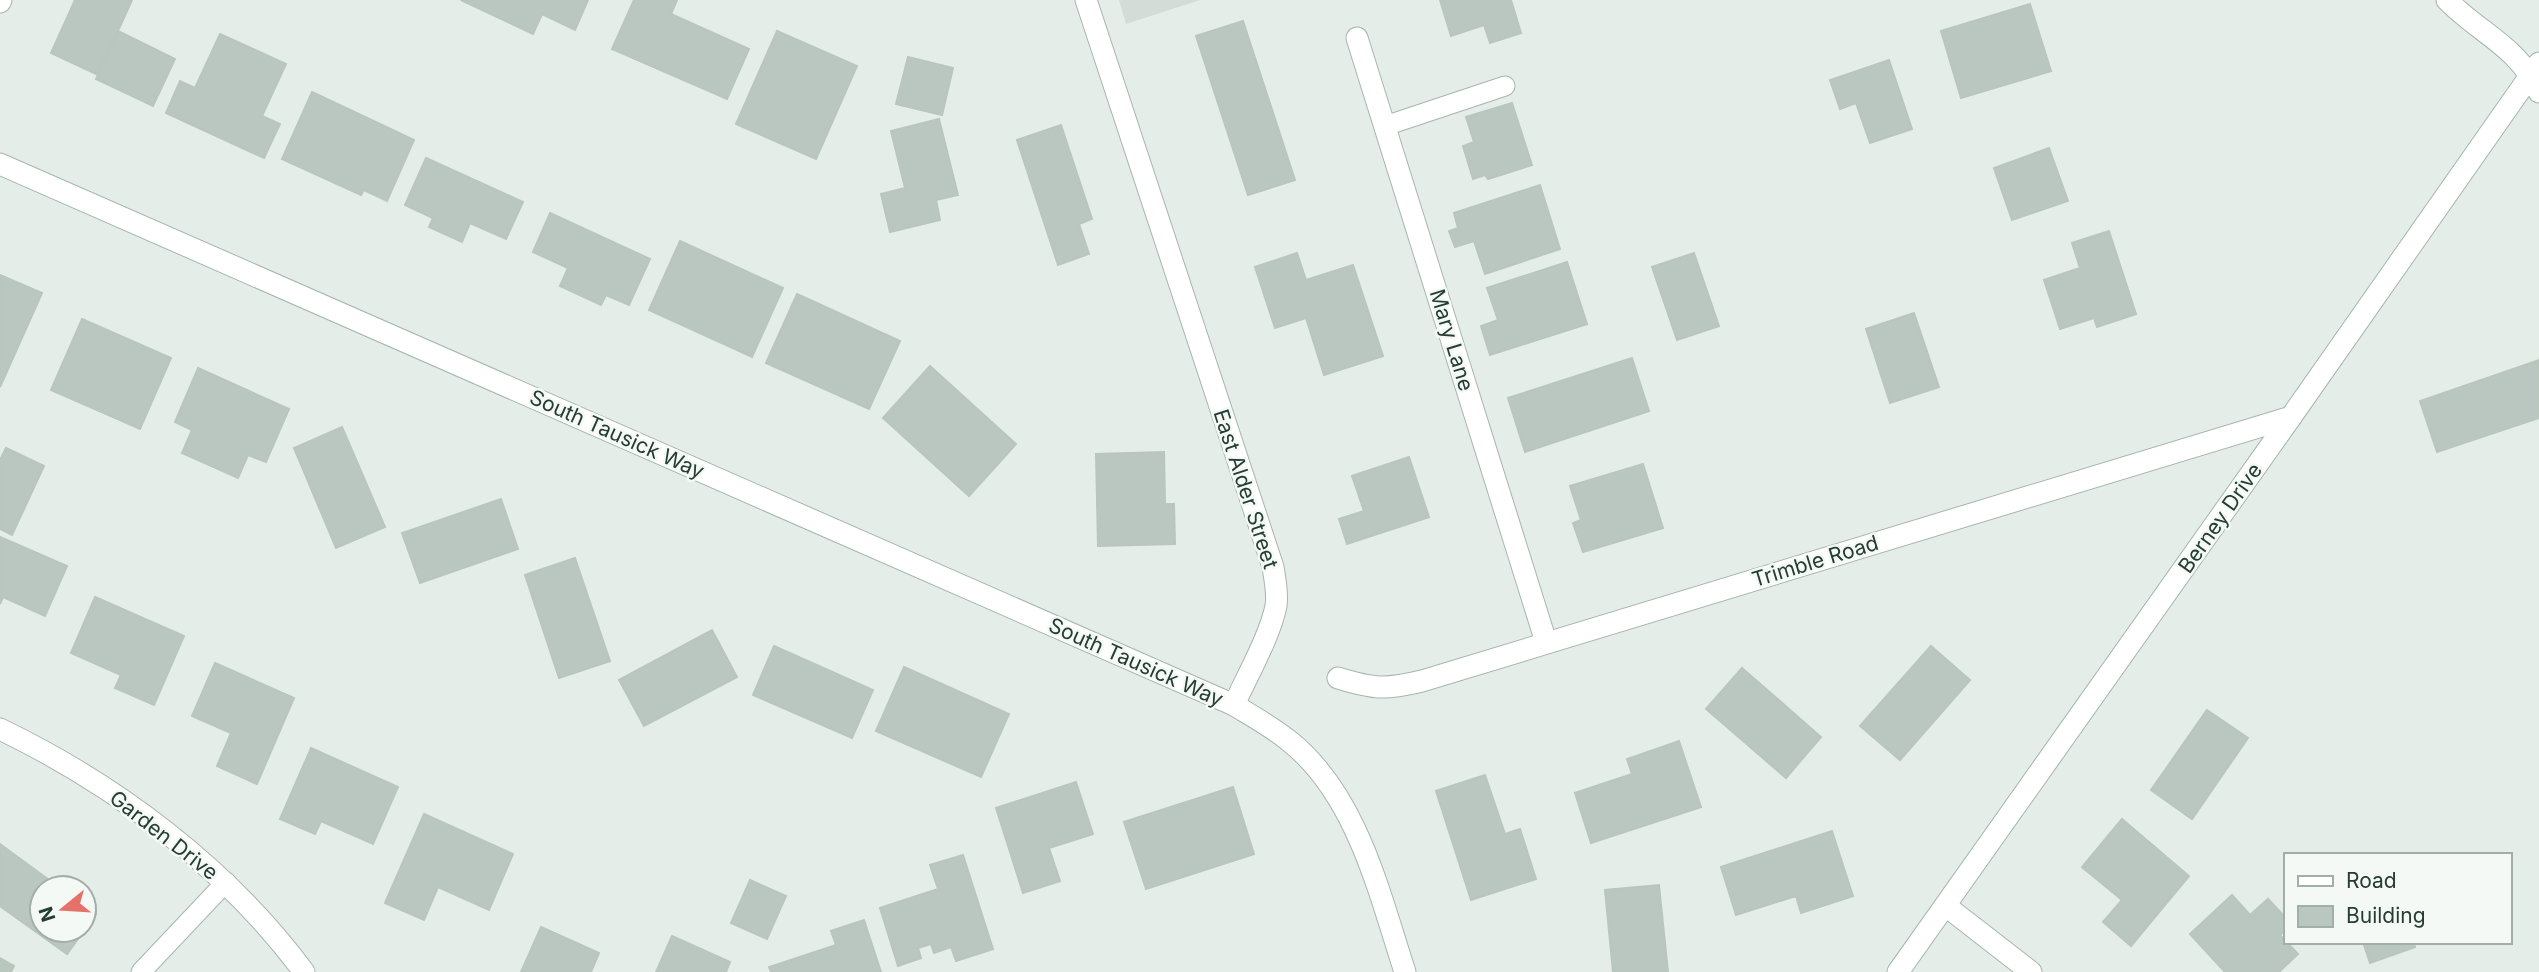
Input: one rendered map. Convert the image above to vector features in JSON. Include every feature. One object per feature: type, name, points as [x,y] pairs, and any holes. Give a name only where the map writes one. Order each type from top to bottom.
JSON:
[{"type":"street","name":"East Alder Street","points":[[1086,0],[1273,567],[1276,606],[1234,705]]},
{"type":"street","points":[[2447,0],[2536,76]]},
{"type":"street","name":"Mary Lane","points":[[1357,37],[1546,642]]},
{"type":"street","name":"Berney Drive","points":[[1898,972],[2536,76]]},
{"type":"street","name":"South Tausick Way","points":[[0,164],[1234,705]]},
{"type":"street","name":"Trimble Road","points":[[1338,678],[1370,688],[1392,688],[1422,681],[2291,417]]},
{"type":"street","points":[[1234,705],[1289,740],[1327,781],[1358,836],[1405,972]]},
{"type":"street","name":"Garden Drive","points":[[0,729],[45,750],[162,830],[226,882],[304,972]]},
{"type":"street","points":[[1946,906],[2031,972]]},
{"type":"lane","points":[[1385,126],[1505,86]]},
{"type":"lane","points":[[141,972],[226,882]]},
{"type":"shaded area","points":[[1119,0],[1200,0],[1126,24]]},
{"type":"building","points":[[75,0],[132,0],[98,75],[51,53]]},
{"type":"building","points":[[461,0],[588,0],[575,30],[542,14],[533,34]]},
{"type":"building","points":[[634,0],[677,0],[671,14],[749,49],[727,99],[612,49]]},
{"type":"building","points":[[1440,0],[1511,0],[1521,33],[1490,43],[1484,25],[1451,36]]},
{"type":"building","points":[[2030,4],[2051,71],[1961,98],[1941,31]]},
{"type":"building","points":[[1243,21],[1295,180],[1248,195],[1196,36]]},
{"type":"building","points":[[118,31],[175,59],[153,106],[96,79]]},
{"type":"building","points":[[777,31],[857,66],[816,159],[736,124]]},
{"type":"building","points":[[220,34],[286,64],[262,116],[280,124],[264,158],[166,113],[180,81],[195,88]]},
{"type":"building","points":[[908,57],[953,68],[942,115],[896,104]]},
{"type":"building","points":[[1889,60],[1912,129],[1870,143],[1856,103],[1840,109],[1830,80]]},
{"type":"building","points":[[312,92],[414,140],[387,201],[364,190],[361,195],[282,159]]},
{"type":"building","points":[[1512,103],[1532,165],[1488,179],[1485,175],[1473,179],[1463,146],[1474,142],[1466,117]]},
{"type":"building","points":[[939,119],[958,195],[936,200],[940,220],[890,232],[881,194],[905,188],[891,131]]},
{"type":"building","points":[[1061,125],[1092,219],[1079,224],[1089,254],[1058,265],[1017,140]]},
{"type":"building","points":[[2049,148],[2068,201],[2012,220],[1994,168]]},
{"type":"building","points":[[426,158],[523,202],[506,239],[470,223],[462,242],[429,227],[433,218],[405,205]]},
{"type":"building","points":[[1540,185],[1560,249],[1485,274],[1474,241],[1455,247],[1449,231],[1458,228],[1454,213]]},
{"type":"building","points":[[550,213],[650,259],[629,305],[606,295],[601,305],[560,286],[568,268],[533,252]]},
{"type":"building","points":[[2109,231],[2136,314],[2097,327],[2094,318],[2060,329],[2044,280],[2080,268],[2072,243]]},
{"type":"building","points":[[680,241],[783,288],[752,357],[649,310]]},
{"type":"building","points":[[1297,253],[1306,280],[1353,265],[1383,356],[1324,375],[1306,318],[1275,328],[1255,267]]},
{"type":"building","points":[[1694,253],[1719,326],[1677,340],[1652,267]]},
{"type":"building","points":[[1567,262],[1587,324],[1490,355],[1481,326],[1498,320],[1487,288]]},
{"type":"building","points":[[0,275],[42,293],[0,387]]},
{"type":"building","points":[[797,294],[900,341],[869,409],[766,363]]},
{"type":"building","points":[[1914,313],[1939,387],[1890,403],[1866,329]]},
{"type":"building","points":[[82,319],[171,358],[140,429],[51,390]]},
{"type":"building","points":[[1632,358],[1649,411],[1525,452],[1508,398]]},
{"type":"building","points":[[2539,360],[2539,418],[2437,452],[2420,401]]},
{"type":"building","points":[[930,366],[1016,444],[969,496],[883,418]]},
{"type":"building","points":[[198,368],[289,409],[266,462],[248,455],[238,478],[182,453],[192,430],[175,422]]},
{"type":"building","points":[[342,427],[385,527],[336,548],[294,448]]},
{"type":"building","points":[[6,448],[44,466],[12,535],[0,529],[0,460]]},
{"type":"building","points":[[1164,452],[1165,504],[1174,504],[1175,544],[1098,546],[1096,454]]},
{"type":"building","points":[[1409,457],[1429,517],[1347,544],[1339,519],[1364,511],[1352,476]]},
{"type":"building","points":[[1643,464],[1663,528],[1583,552],[1573,523],[1581,520],[1570,486]]},
{"type":"building","points":[[501,499],[518,549],[420,583],[402,533]]},
{"type":"building","points":[[0,537],[67,566],[45,616],[3,597],[0,604]]},
{"type":"building","points":[[575,558],[610,661],[559,678],[525,575]]},
{"type":"building","points":[[95,597],[184,636],[154,705],[115,688],[121,675],[71,653]]},
{"type":"building","points":[[712,630],[737,677],[644,726],[619,680]]},
{"type":"building","points":[[774,646],[873,690],[852,738],[753,695]]},
{"type":"building","points":[[1931,646],[1970,680],[1900,760],[1860,726]]},
{"type":"building","points":[[215,663],[294,698],[257,784],[217,766],[231,733],[192,716]]},
{"type":"building","points":[[904,667],[1009,714],[981,777],[876,731]]},
{"type":"building","points":[[1742,668],[1821,737],[1786,778],[1706,709]]},
{"type":"building","points":[[2207,710],[2248,738],[2192,819],[2151,790]]},
{"type":"building","points":[[1679,741],[1701,807],[1591,843],[1575,793],[1632,774],[1627,759]]},
{"type":"building","points":[[311,748],[398,787],[373,844],[321,821],[315,834],[280,819]]},
{"type":"building","points":[[1485,775],[1505,834],[1520,829],[1536,879],[1471,900],[1436,791]]},
{"type":"building","points":[[1076,782],[1093,834],[1049,848],[1060,881],[1023,893],[996,808]]},
{"type":"building","points":[[1233,787],[1254,854],[1146,889],[1124,822]]},
{"type":"building","points":[[424,814],[513,854],[489,910],[438,887],[424,920],[385,903]]},
{"type":"building","points":[[2122,819],[2189,876],[2131,946],[2103,922],[2122,900],[2082,867]]},
{"type":"building","points":[[1832,831],[1853,896],[1801,913],[1796,896],[1736,915],[1721,867]]},
{"type":"building","points":[[0,844],[41,874],[28,874],[28,926],[0,906]]},
{"type":"building","points":[[963,855],[993,949],[956,961],[951,947],[934,953],[931,944],[918,948],[921,958],[898,966],[880,908],[938,889],[930,865]]},
{"type":"building","points":[[750,880],[786,896],[767,939],[731,923]]},
{"type":"building","points":[[1659,885],[1668,972],[1613,972],[1605,890]]},
{"type":"building","points":[[2232,895],[2250,915],[2268,899],[2284,916],[2284,931],[2280,935],[2284,944],[2289,944],[2298,954],[2279,972],[2225,972],[2190,934]]},
{"type":"building","points":[[864,920],[881,972],[771,972],[769,967],[836,945],[831,931]]},
{"type":"building","points":[[541,927],[599,953],[591,972],[521,972]]},
{"type":"building","points":[[672,936],[730,962],[726,972],[656,972]]},
{"type":"building","points":[[53,944],[74,944],[67,954]]},
{"type":"building","points":[[2364,944],[2414,944],[2415,947],[2370,963]]},
{"type":"building","points":[[0,958],[14,966],[11,972],[0,972]]}]
